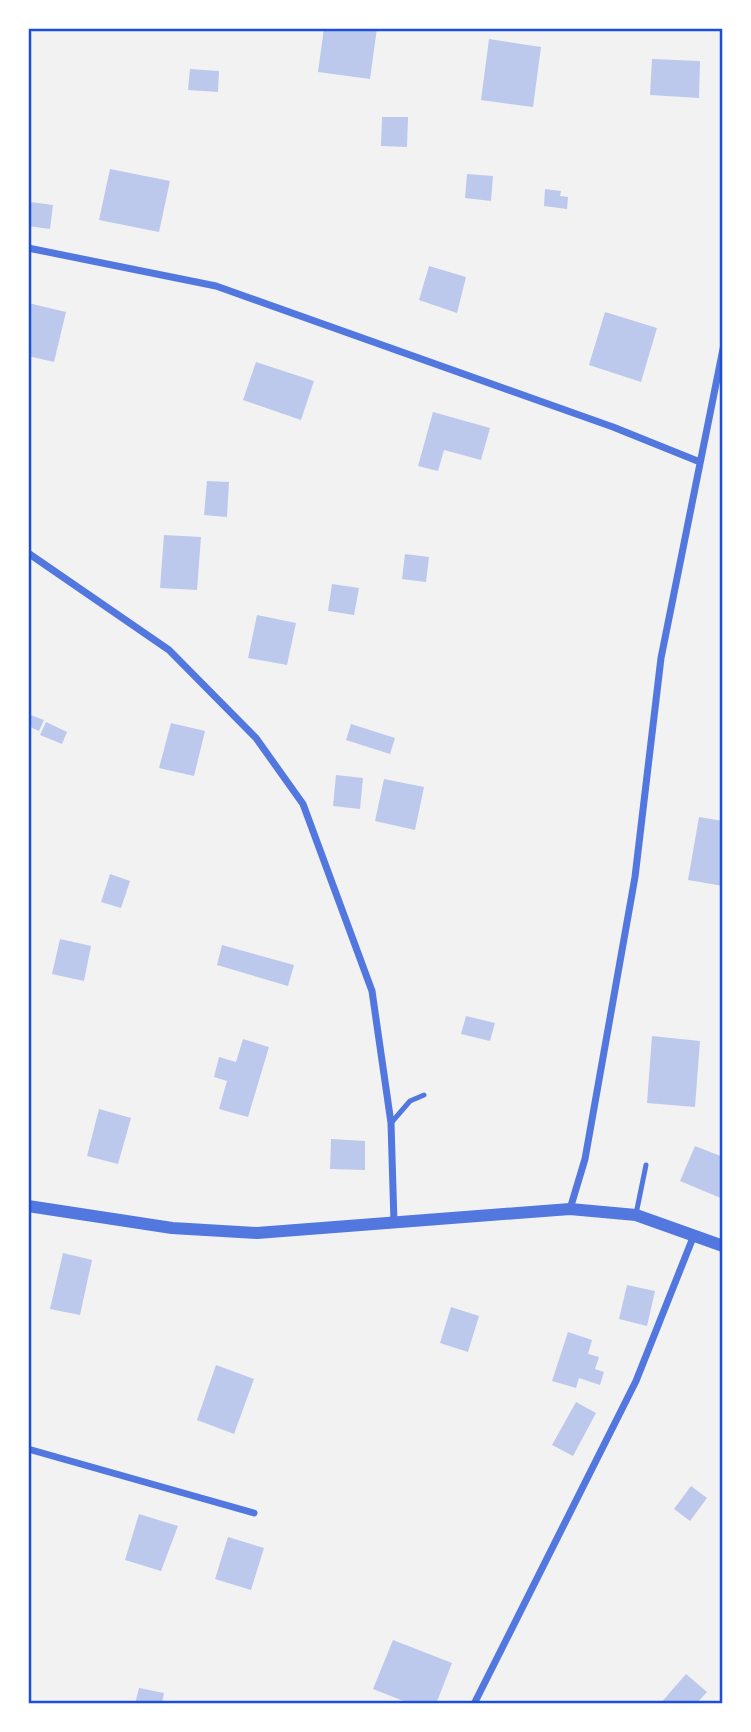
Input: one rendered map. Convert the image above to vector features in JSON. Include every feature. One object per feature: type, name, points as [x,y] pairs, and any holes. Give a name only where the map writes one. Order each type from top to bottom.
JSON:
[{"type":"street","points":[[28,248],[216,286],[612,427],[700,462]]},
{"type":"street","points":[[570,1209],[585,1159],[635,877],[661,658],[723,349]]},
{"type":"street","points":[[28,553],[170,650],[256,738],[303,804],[372,991],[391,1123],[394,1223]]},
{"type":"street","points":[[28,1206],[172,1228],[257,1233],[570,1209],[636,1215],[723,1246]]},
{"type":"street","points":[[474,1704],[636,1381],[694,1234]]},
{"type":"street","points":[[28,1449],[254,1513]]},
{"type":"lane","points":[[391,1123],[410,1101],[424,1095]]},
{"type":"lane","points":[[636,1215],[646,1165]]},
{"type":"building","points":[[324,28],[377,28],[370,79],[318,72]]},
{"type":"building","points":[[489,39],[541,47],[533,107],[481,100]]},
{"type":"building","points":[[652,59],[700,61],[699,98],[650,95]]},
{"type":"building","points":[[190,69],[219,71],[218,92],[188,90]]},
{"type":"building","points":[[382,117],[408,117],[407,147],[381,146]]},
{"type":"building","points":[[110,169],[170,181],[159,232],[99,220]]},
{"type":"building","points":[[467,174],[493,176],[491,201],[465,198]]},
{"type":"building","points":[[545,189],[561,191],[560,196],[568,197],[567,209],[544,206]]},
{"type":"building","points":[[30,202],[53,205],[50,229],[28,226]]},
{"type":"building","points":[[429,266],[466,277],[457,313],[419,300]]},
{"type":"building","points":[[28,303],[66,312],[54,362],[28,356]]},
{"type":"building","points":[[605,312],[657,328],[641,382],[589,365]]},
{"type":"building","points":[[256,362],[314,381],[301,420],[243,400]]},
{"type":"building","points":[[433,412],[490,428],[481,460],[444,450],[438,471],[418,466]]},
{"type":"building","points":[[207,481],[229,482],[227,517],[204,515]]},
{"type":"building","points":[[164,535],[201,537],[197,590],[160,588]]},
{"type":"building","points":[[405,554],[429,557],[426,582],[402,579]]},
{"type":"building","points":[[332,584],[359,588],[354,615],[328,611]]},
{"type":"building","points":[[257,615],[296,623],[287,665],[248,658]]},
{"type":"building","points":[[28,714],[44,720],[39,731],[28,726]]},
{"type":"building","points":[[46,722],[67,732],[62,744],[40,735]]},
{"type":"building","points":[[171,723],[205,731],[194,776],[159,768]]},
{"type":"building","points":[[351,724],[395,738],[390,754],[346,740]]},
{"type":"building","points":[[336,775],[363,778],[360,809],[333,806]]},
{"type":"building","points":[[384,779],[424,787],[415,830],[375,821]]},
{"type":"building","points":[[699,817],[723,821],[723,886],[688,880]]},
{"type":"building","points":[[110,874],[130,881],[121,908],[101,902]]},
{"type":"building","points":[[60,939],[91,946],[84,981],[52,974]]},
{"type":"building","points":[[222,945],[294,965],[288,986],[217,965]]},
{"type":"building","points":[[466,1016],[495,1023],[490,1041],[461,1034]]},
{"type":"building","points":[[652,1036],[700,1041],[695,1107],[647,1103]]},
{"type":"building","points":[[243,1039],[269,1047],[248,1117],[219,1109],[227,1081],[214,1077],[219,1057],[236,1062]]},
{"type":"building","points":[[99,1109],[131,1118],[118,1164],[87,1156]]},
{"type":"building","points":[[331,1139],[365,1141],[365,1170],[330,1169]]},
{"type":"building","points":[[695,1146],[723,1157],[723,1199],[680,1181]]},
{"type":"building","points":[[63,1253],[92,1260],[80,1315],[50,1309]]},
{"type":"building","points":[[627,1285],[655,1291],[647,1326],[619,1319]]},
{"type":"building","points":[[451,1307],[479,1316],[468,1352],[440,1343]]},
{"type":"building","points":[[568,1332],[592,1340],[588,1354],[599,1357],[595,1369],[604,1372],[600,1385],[579,1378],[576,1388],[552,1381]]},
{"type":"building","points":[[216,1365],[254,1379],[234,1434],[197,1420]]},
{"type":"building","points":[[576,1402],[596,1413],[573,1456],[552,1445]]},
{"type":"building","points":[[691,1486],[707,1498],[690,1521],[674,1509]]},
{"type":"building","points":[[139,1514],[178,1526],[161,1571],[125,1560]]},
{"type":"building","points":[[228,1537],[264,1548],[251,1590],[215,1579]]},
{"type":"building","points":[[393,1640],[452,1663],[436,1704],[411,1704],[373,1689]]},
{"type":"building","points":[[686,1674],[707,1692],[696,1704],[660,1704]]},
{"type":"building","points":[[139,1688],[164,1693],[162,1704],[135,1704]]}]
